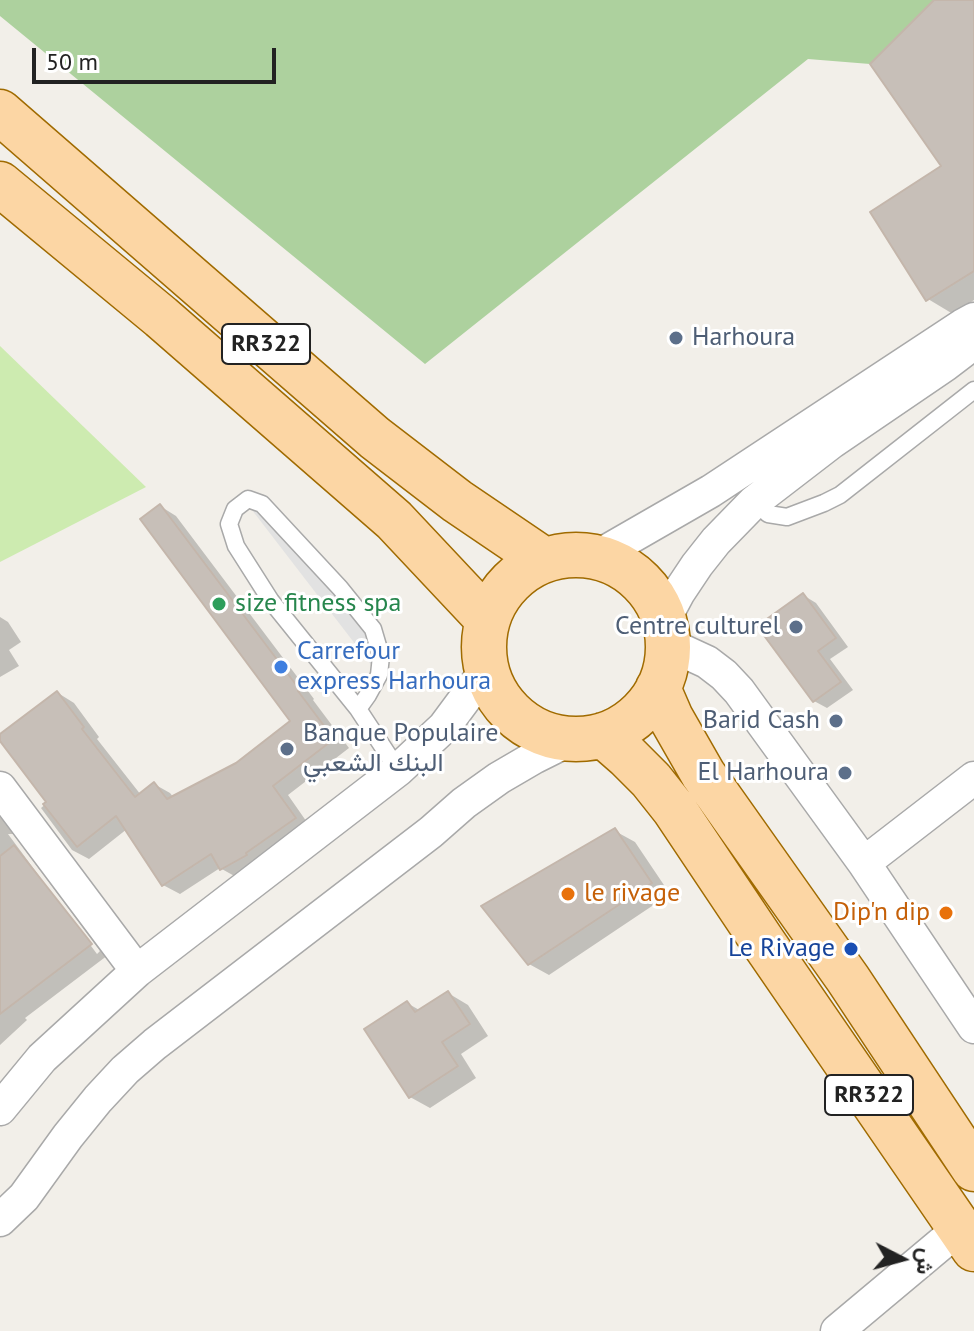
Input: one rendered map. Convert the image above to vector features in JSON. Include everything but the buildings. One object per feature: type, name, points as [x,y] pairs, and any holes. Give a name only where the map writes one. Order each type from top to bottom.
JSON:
[{"type":"main road","name":"RR322","points":[[0,112],[375,438],[457,501],[544,560]]},
{"type":"main road","name":"RR322","points":[[0,184],[161,317],[394,520],[488,620]]},
{"type":"main road","name":"RR322","points":[[666,632],[655,598],[640,579],[620,565],[598,556],[571,554],[544,560],[519,573],[500,594],[488,620],[484,644],[487,669],[495,692],[509,710],[527,725],[548,735],[587,737],[635,764],[674,809],[967,1238]]},
{"type":"main road","points":[[587,737],[626,725],[645,709],[666,667],[666,632]]},
{"type":"main road","name":"RR322","points":[[658,688],[703,774],[848,979],[974,1169]]},
{"type":"street","points":[[974,319],[938,355],[754,502],[697,565],[666,632],[724,675],[739,691],[864,863],[974,1027]]},
{"type":"street","points":[[598,556],[938,355],[974,343]]},
{"type":"street","points":[[0,1109],[42,1058],[137,971],[398,770],[444,727],[487,669]]},
{"type":"street","points":[[0,1220],[24,1197],[98,1099],[155,1044],[499,778],[535,757],[587,737]]},
{"type":"street","points":[[864,863],[974,778]]},
{"type":"street","points":[[0,788],[137,971]]},
{"type":"street","points":[[837,1331],[967,1238]]},
{"type":"lane","points":[[734,476],[754,502],[768,514],[787,517],[840,495],[974,390]]},
{"type":"lane","points":[[358,709],[379,675],[381,656],[373,629],[340,588],[262,504],[248,499],[235,509],[229,524],[236,546],[271,601],[358,709],[398,770]]},
{"type":"green space","points":[[0,0],[934,0],[870,64],[808,59],[425,364],[0,16]]},
{"type":"green space","points":[[0,346],[146,487],[0,562]]},
{"type":"shaded area","points":[[262,504],[376,639],[379,675],[252,510]]},
{"type":"place","name":"Harhoura","points":[[676,338]]},
{"type":"place","name":"size fitness spa","points":[[219,604]]},
{"type":"place","name":"Centre culturel","points":[[796,627]]},
{"type":"place","name":"Carrefour express Harhoura","points":[[281,667]]},
{"type":"place","name":"Barid Cash","points":[[836,721]]},
{"type":"place","name":"Banque Populaire البنك الشعبي","points":[[287,749]]},
{"type":"place","name":"El Harhoura","points":[[845,773]]},
{"type":"place","name":"le rivage","points":[[568,894]]},
{"type":"place","name":"Dip'n dip","points":[[946,913]]},
{"type":"place","name":"Le Rivage","points":[[851,949]]}]
